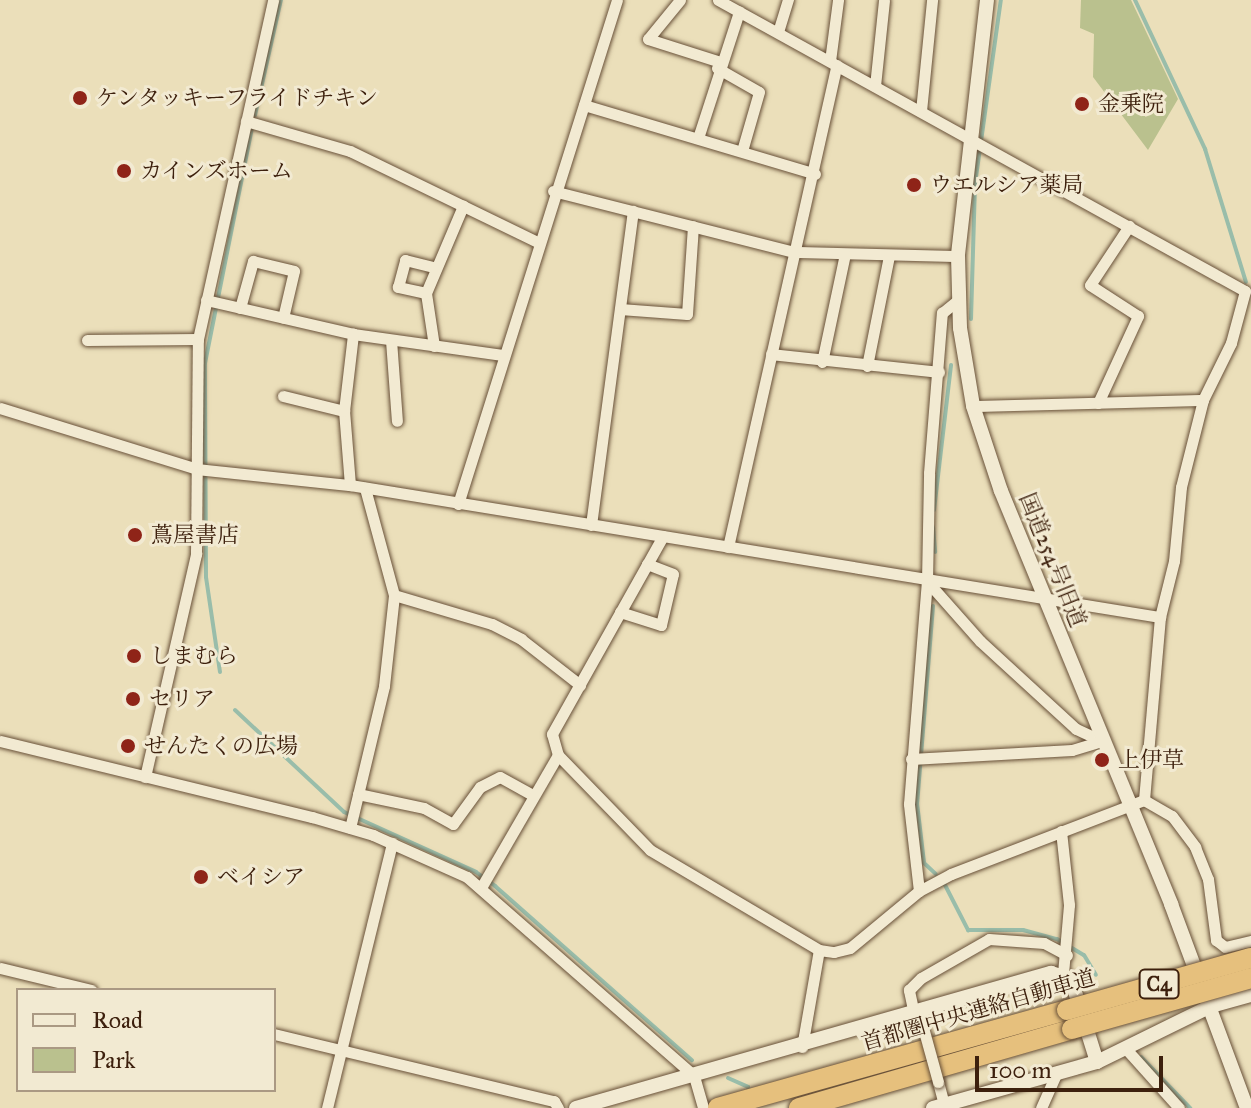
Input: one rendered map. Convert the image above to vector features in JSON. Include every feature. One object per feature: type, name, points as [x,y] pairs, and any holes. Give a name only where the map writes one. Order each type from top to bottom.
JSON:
[{"type":"highway","name":"首都圏中央連絡自動車道","points":[[799,1108],[858,1091],[1251,958]]},
{"type":"highway","name":"首都圏中央連絡自動車道","points":[[718,1108],[852,1071],[1251,978]]},
{"type":"street","points":[[458,504],[553,191],[617,0]]},
{"type":"street","points":[[680,0],[648,39],[718,65],[759,92],[742,151]]},
{"type":"street","points":[[718,0],[739,7],[778,32],[1245,291],[1231,343],[1203,400],[1181,487],[1174,561],[1160,617],[1144,800]]},
{"type":"street","points":[[778,32],[788,0]]},
{"type":"street","points":[[728,547],[794,252],[815,174],[834,63],[838,0]]},
{"type":"street","points":[[875,86],[884,0]]},
{"type":"street","points":[[921,111],[932,0]]},
{"type":"street","name":"国道254号旧道","points":[[987,0],[977,142],[958,256],[958,300],[973,406],[1102,741],[1244,1081],[1247,1108]]},
{"type":"street","points":[[145,777],[192,590],[198,339],[270,1]]},
{"type":"street","points":[[698,138],[718,65],[739,7]]},
{"type":"street","points":[[584,105],[815,174]]},
{"type":"street","points":[[246,121],[350,151],[537,242]]},
{"type":"street","points":[[553,191],[794,252],[958,256]]},
{"type":"street","points":[[434,346],[426,293],[433,267],[463,206]]},
{"type":"street","points":[[591,525],[633,211]]},
{"type":"street","points":[[620,309],[687,314],[693,226]]},
{"type":"street","points":[[1098,403],[1138,316],[1090,285],[1129,226]]},
{"type":"street","points":[[822,362],[845,254]]},
{"type":"street","points":[[867,366],[889,256]]},
{"type":"street","points":[[426,293],[398,287],[405,260],[433,267]]},
{"type":"street","points":[[240,308],[253,261],[294,271],[283,318]]},
{"type":"street","points":[[206,300],[353,334],[503,355]]},
{"type":"street","points":[[919,891],[909,804],[916,759],[927,581],[929,473],[942,313],[958,300]]},
{"type":"street","points":[[350,485],[344,411],[353,334]]},
{"type":"street","points":[[87,340],[198,339]]},
{"type":"street","points":[[391,340],[397,421]]},
{"type":"street","points":[[771,354],[822,362],[939,372]]},
{"type":"street","points":[[283,396],[344,411]]},
{"type":"street","points":[[973,406],[1203,400]]},
{"type":"street","points":[[0,408],[197,469],[350,485],[1160,617]]},
{"type":"street","points":[[350,828],[384,686],[394,595],[365,488]]},
{"type":"street","points":[[663,536],[552,734],[558,755],[650,850],[819,950],[850,948],[919,891],[975,863],[1144,800],[1172,816],[1195,847],[1208,879],[1216,940],[1225,947],[1251,941]]},
{"type":"street","points":[[620,612],[661,625],[673,574],[647,564]]},
{"type":"street","points":[[927,581],[980,641],[1076,729],[1102,741]]},
{"type":"street","points":[[394,595],[492,624],[521,639],[580,685]]},
{"type":"street","points":[[0,741],[350,828],[392,843],[482,886],[694,1076],[703,1108]]},
{"type":"street","points":[[916,759],[1072,750],[1102,741]]},
{"type":"street","points":[[482,886],[558,755]]},
{"type":"street","points":[[358,794],[424,808],[453,824],[480,787],[500,777],[533,795]]},
{"type":"street","points":[[1061,831],[1067,948],[1063,973],[1078,995],[1097,1062]]},
{"type":"street","points":[[327,1108],[392,843]]},
{"type":"street","points":[[1067,948],[989,939],[921,978],[909,990],[938,1082],[941,1107],[1097,1062],[1127,1050],[1211,1006],[1251,995]]},
{"type":"street","points":[[802,1047],[819,950]]},
{"type":"street","points":[[0,968],[83,988]]},
{"type":"street","points":[[576,1108],[1063,973]]},
{"type":"street","points":[[276,1034],[554,1101],[558,1108]]},
{"type":"street","points":[[1127,1050],[1179,1108]]},
{"type":"street","points":[[1041,1108],[1055,1076]]},
{"type":"green space","points":[[1081,0],[1131,0],[1178,99],[1148,150],[1093,77],[1094,34],[1080,28]]},
{"type":"waterway","points":[[255,115],[281,0]]},
{"type":"waterway","points":[[971,319],[975,184],[1001,0]]},
{"type":"waterway","points":[[1135,0],[1205,149],[1246,282]]},
{"type":"waterway","points":[[220,672],[206,577],[205,363],[252,128]]},
{"type":"waterway","points":[[934,510],[951,365]]},
{"type":"waterway","points":[[933,527],[935,552]]},
{"type":"waterway","points":[[933,606],[917,803],[924,863],[936,874]]},
{"type":"waterway","points":[[235,710],[344,812],[476,872],[495,886],[692,1060]]},
{"type":"waterway","points":[[945,885],[968,930],[1023,930],[1057,939],[1084,955],[1096,975]]},
{"type":"waterway","points":[[1141,1057],[1190,1108]]},
{"type":"waterway","points":[[728,1078],[748,1087],[750,1094]]},
{"type":"place","name":"ケンタッキーフライドチキン","points":[[80,98]]},
{"type":"place","name":"金乗院","points":[[1082,104]]},
{"type":"place","name":"カインズホーム","points":[[124,171]]},
{"type":"place","name":"ウエルシア薬局","points":[[914,185]]},
{"type":"place","name":"蔦屋書店","points":[[135,535]]},
{"type":"place","name":"しまむら","points":[[134,656]]},
{"type":"place","name":"セリア","points":[[133,699]]},
{"type":"place","name":"せんたくの広場","points":[[128,746]]},
{"type":"place","name":"上伊草","points":[[1102,760]]},
{"type":"place","name":"ベイシア","points":[[201,877]]}]
